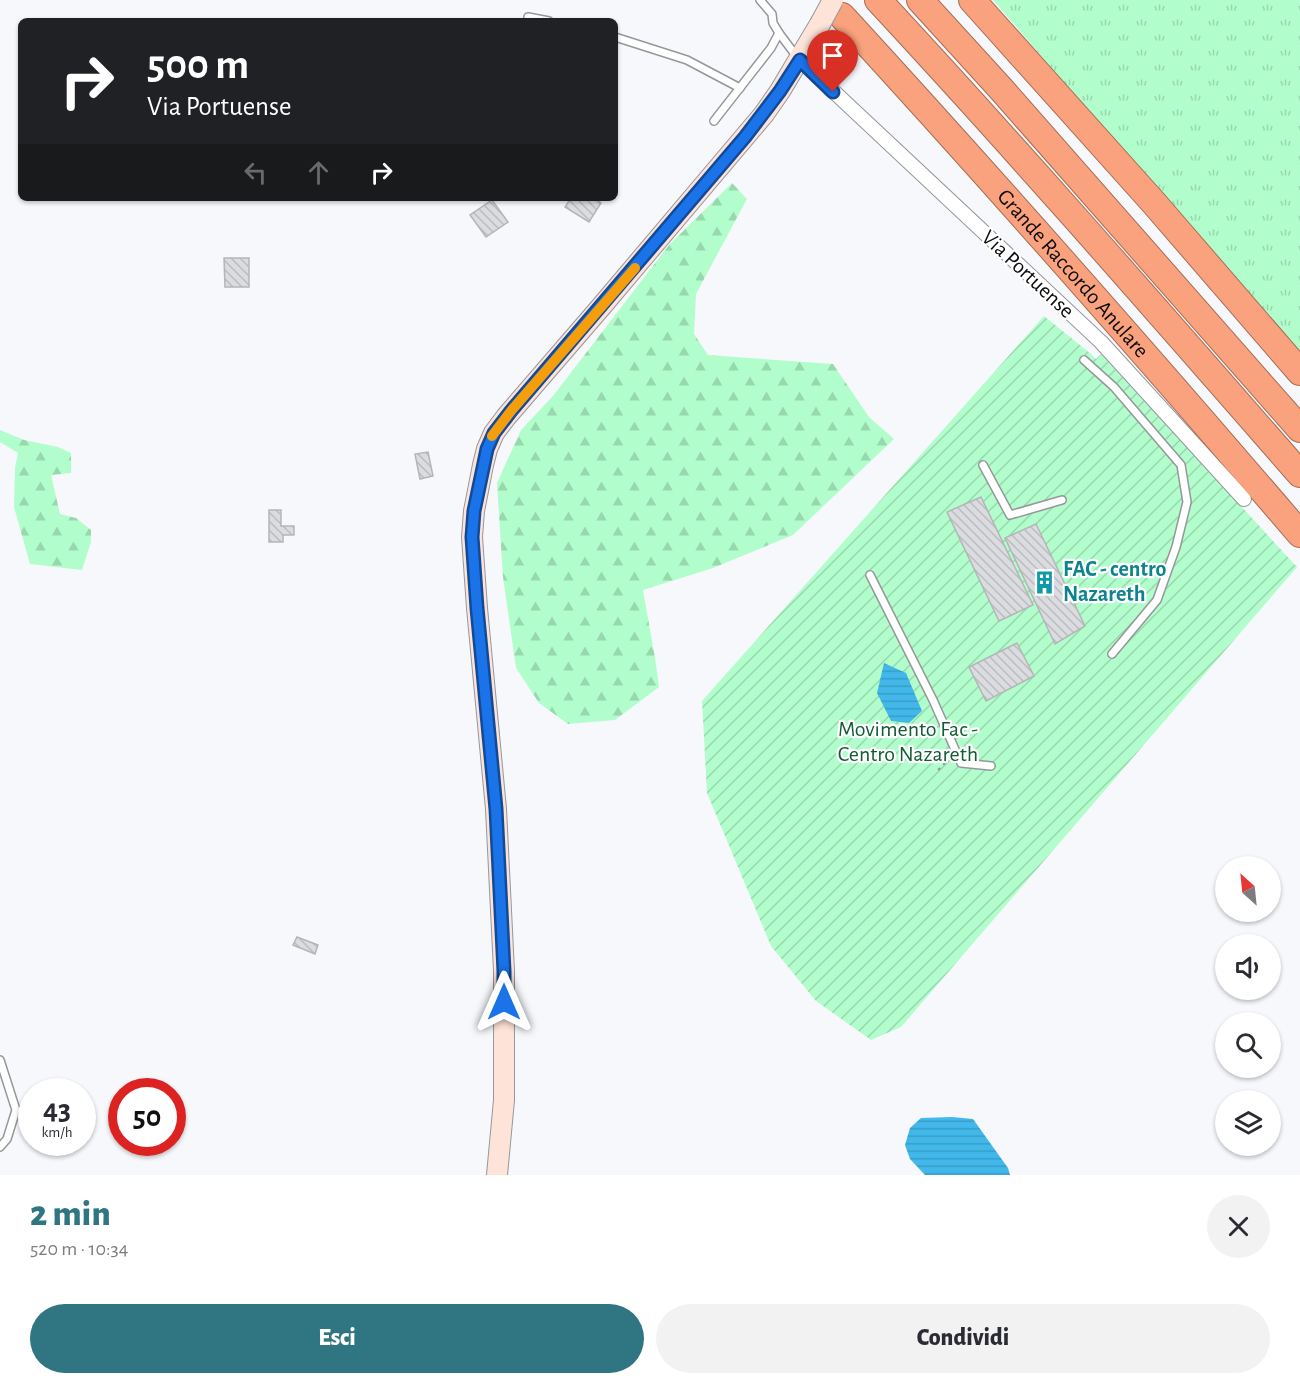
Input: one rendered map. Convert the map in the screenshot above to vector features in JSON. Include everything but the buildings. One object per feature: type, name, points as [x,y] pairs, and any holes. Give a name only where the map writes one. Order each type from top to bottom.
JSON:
[{"type":"highway","name":"Grande Raccordo Anulare","points":[[878,0],[1033,171],[1300,474]]},
{"type":"highway","points":[[920,0],[1300,429]]},
{"type":"highway","points":[[972,0],[1154,203],[1300,372]]},
{"type":"highway","name":"Grande Raccordo Anulare","points":[[832,13],[1096,298],[1300,534]]},
{"type":"main road","points":[[497,1175],[504,1100],[504,971],[496,809],[472,537],[474,511],[485,457],[492,436],[506,417],[745,137],[780,91],[832,13]]},
{"type":"street","name":"Via Portuense","points":[[800,60],[1101,342],[1244,499]]},
{"type":"lane","points":[[760,0],[771,14],[779,33],[800,60]]},
{"type":"lane","points":[[528,17],[533,18]]},
{"type":"lane","points":[[714,121],[771,48],[779,33]]},
{"type":"lane","points":[[618,38],[687,60],[740,88]]},
{"type":"lane","points":[[1084,360],[1114,387],[1181,465],[1187,502],[1176,547],[1157,600],[1112,654]]},
{"type":"lane","points":[[983,465],[1010,515],[1062,500]]},
{"type":"lane","points":[[870,575],[933,700],[961,763],[991,766]]},
{"type":"lane","points":[[0,1060],[16,1110],[7,1139],[0,1147]]},
{"type":"green space","points":[[993,0],[1300,0],[1300,356]]},
{"type":"green space","points":[[732,183],[747,199],[696,294],[694,334],[708,355],[833,364],[869,417],[894,439],[793,535],[713,568],[643,590],[659,687],[615,720],[568,724],[539,703],[516,668],[503,577],[497,483],[521,430],[553,396],[669,245]]},
{"type":"green space","name":"Movimento Fac - Centro Nazareth","points":[[1044,316],[1096,359],[1101,354],[1297,567],[901,1027],[871,1040],[816,1001],[771,946],[707,793],[702,701]]},
{"type":"green space","points":[[0,430],[24,440],[58,447],[71,453],[71,473],[51,475],[60,514],[76,518],[91,530],[91,542],[82,570],[30,564],[14,507],[15,468],[18,453],[0,442]]},
{"type":"water","points":[[884,663],[906,673],[922,711],[909,723],[891,721],[877,693]]},
{"type":"water","points":[[921,1118],[973,1119],[1008,1168],[1010,1175],[925,1175],[910,1159],[905,1145],[910,1128]]},
{"type":"slow traffic","points":[[492,436],[498,426],[635,268]]},
{"type":"place","name":"FAC - centro Nazareth","points":[[1045,582]]},
{"type":"route","points":[[504,1002],[496,809],[472,537],[474,511],[489,442],[498,426],[764,114],[800,60],[833,92]]}]
